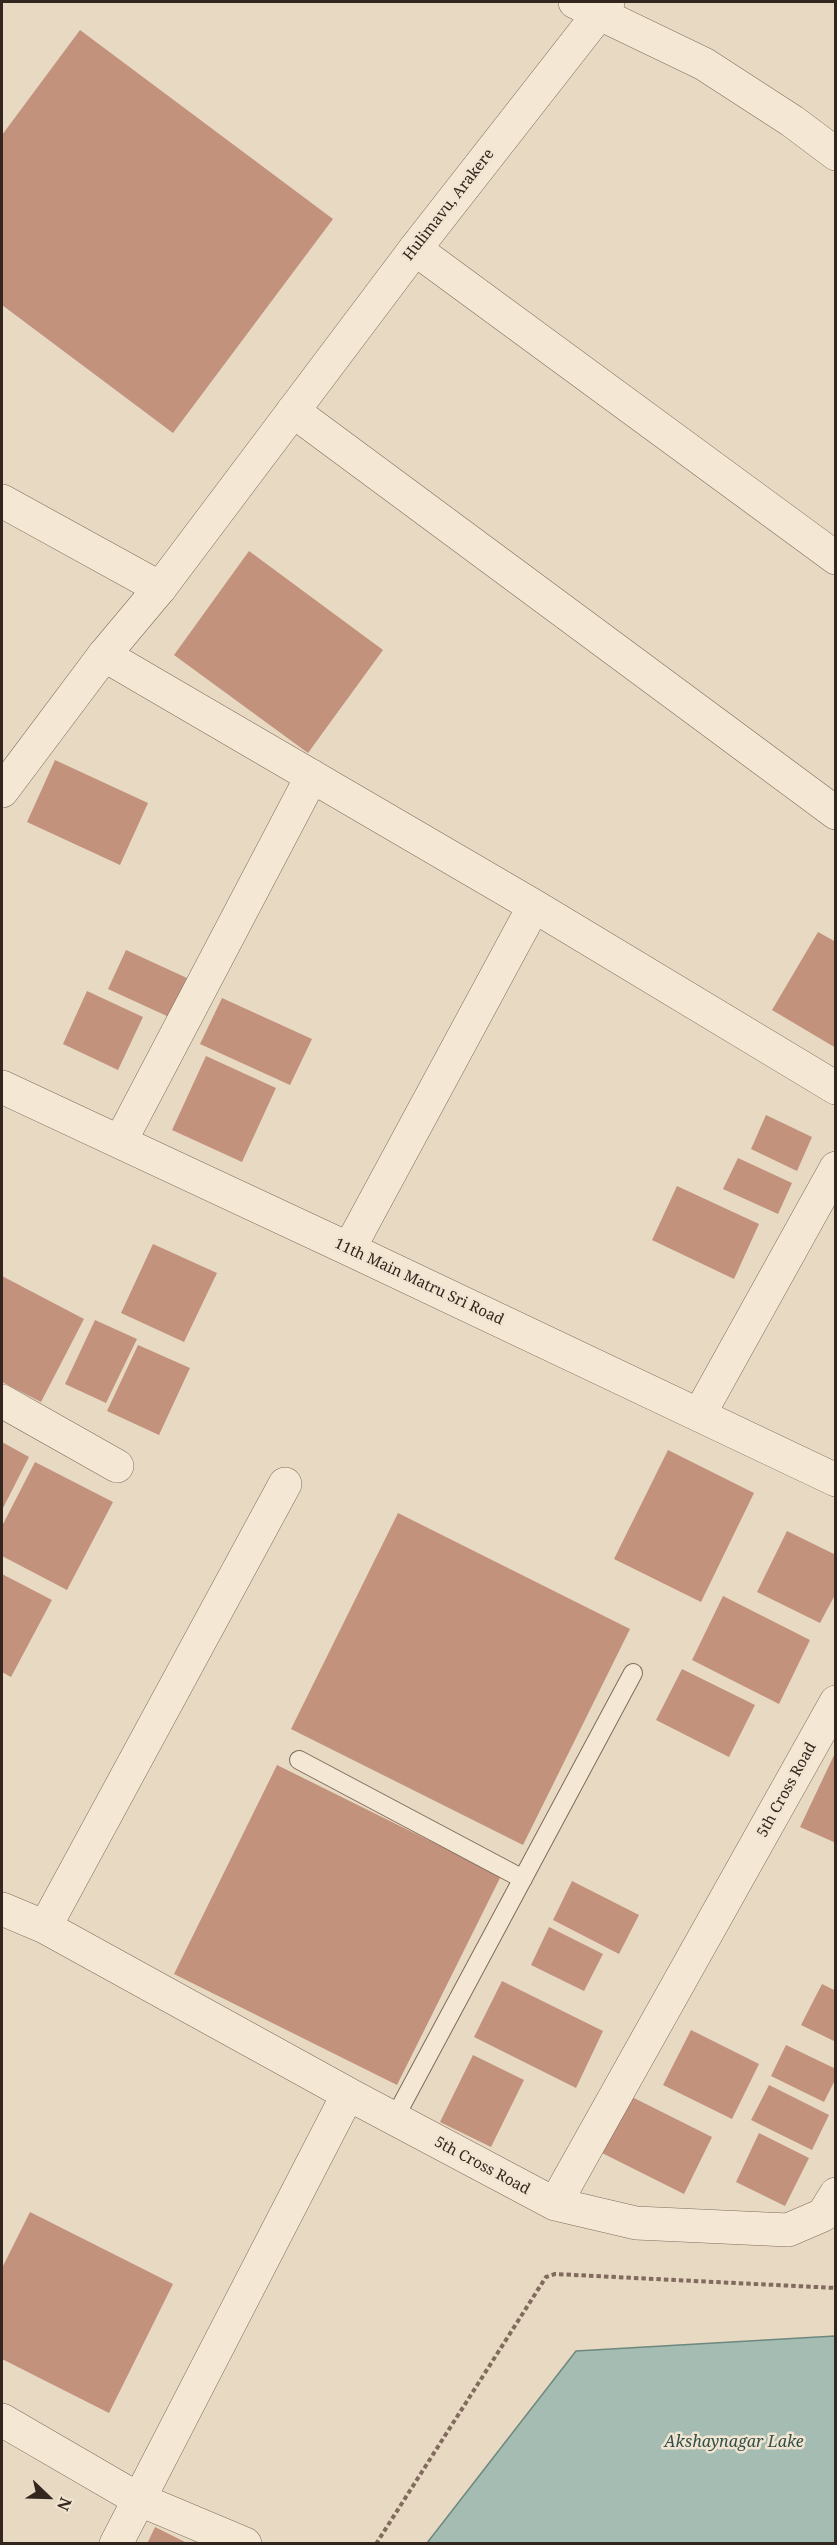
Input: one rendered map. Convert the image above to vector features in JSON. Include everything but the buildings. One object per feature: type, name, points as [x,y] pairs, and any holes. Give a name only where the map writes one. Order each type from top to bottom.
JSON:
[{"type":"street","points":[[594,5],[704,64],[792,121],[836,154]]},
{"type":"street","name":"Hulimavu, Arakere","points":[[8,772],[160,588],[415,249],[594,5]]},
{"type":"street","points":[[415,249],[836,558]]},
{"type":"street","points":[[293,411],[836,813]]},
{"type":"street","points":[[2,501],[160,588]]},
{"type":"street","points":[[104,656],[534,906],[836,1088]]},
{"type":"street","points":[[120,1142],[312,776]]},
{"type":"street","points":[[349,1249],[534,906]]},
{"type":"street","name":"11th Main Matru Sri Road","points":[[2,1087],[836,1480]]},
{"type":"street","points":[[699,1415],[836,1168]]},
{"type":"street","points":[[2,1401],[117,1466]]},
{"type":"street","points":[[45,1927],[285,1484]]},
{"type":"street","name":"5th Cross Road","points":[[2,1909],[45,1927],[394,2119],[555,2204],[836,1702]]},
{"type":"street","points":[[116,2544],[348,2094]]},
{"type":"street","points":[[555,2204],[636,2223],[788,2230],[823,2215],[836,2194]]},
{"type":"street","points":[[2,2420],[138,2499],[245,2544]]},
{"type":"lane","points":[[394,2119],[633,1673]]},
{"type":"lane","points":[[299,1760],[523,1879]]},
{"type":"path","points":[[376,2544],[546,2277],[555,2274],[836,2288]]},
{"type":"water","name":"Akshaynagar Lake","points":[[835,2336],[835,2543],[427,2543],[576,2351]]}]
